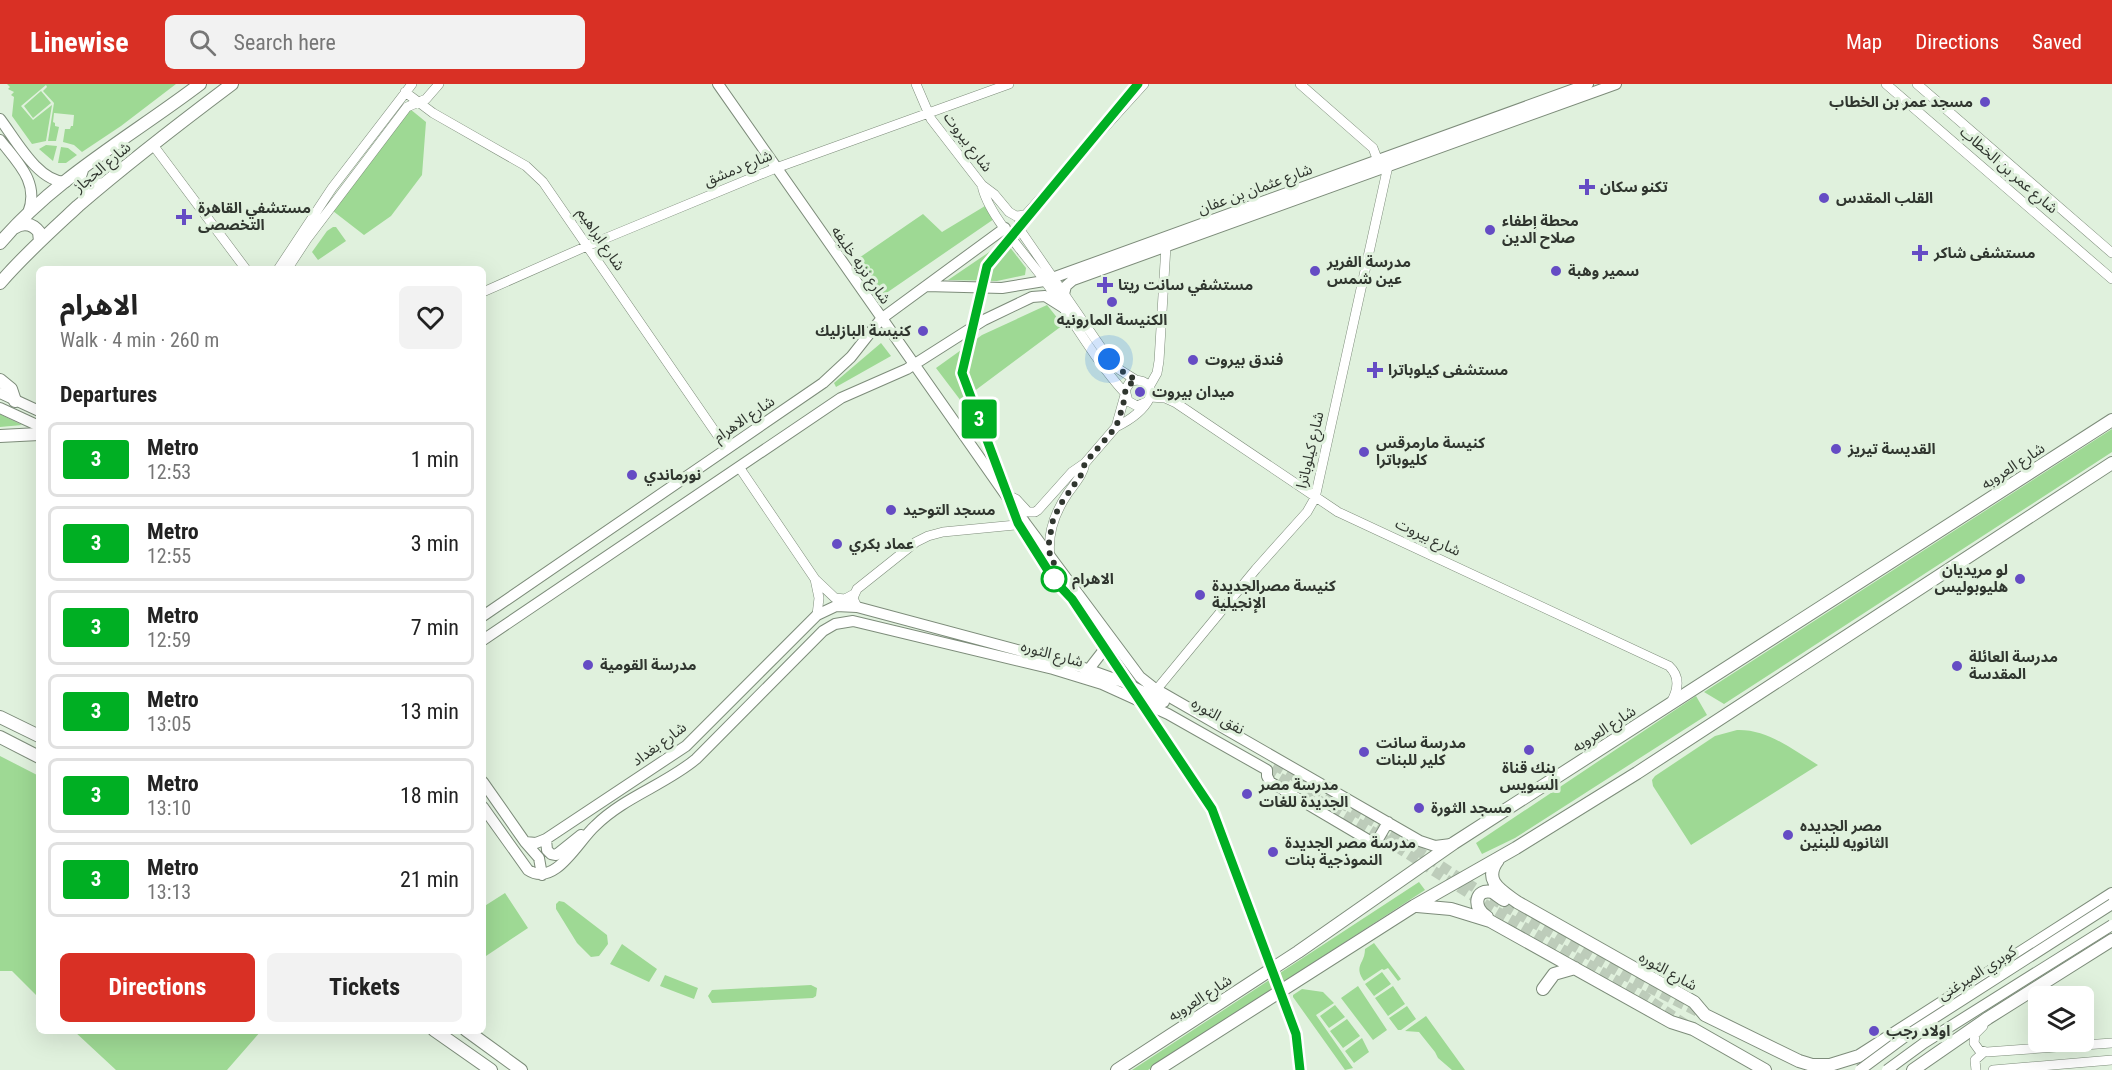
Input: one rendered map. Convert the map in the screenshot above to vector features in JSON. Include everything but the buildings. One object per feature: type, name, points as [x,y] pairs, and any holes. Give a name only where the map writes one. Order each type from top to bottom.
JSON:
[{"type":"main road","name":"شارع الحجاز","points":[[0,243],[28,213],[66,182],[200,84]]},
{"type":"main road","name":"شارع الحجاز","points":[[0,283],[40,241],[103,184],[232,84]]},
{"type":"main road","name":"شارع نزيه خليفه","points":[[718,84],[1050,558],[1119,651],[1152,691]]},
{"type":"main road","name":"شارع عثمان بن عفان","points":[[1064,294],[1066,286],[1073,280],[1588,84]]},
{"type":"main road","name":"شارع عثمان بن عفان","points":[[926,286],[1002,288],[1049,279],[1616,84]]},
{"type":"main road","points":[[0,119],[37,168],[51,178],[66,182]]},
{"type":"main road","points":[[0,140],[28,177],[32,193],[28,213]]},
{"type":"main road","points":[[28,177],[35,173],[37,168]]},
{"type":"main road","points":[[82,170],[80,181],[84,187],[103,184]]},
{"type":"main road","points":[[14,228],[21,224],[33,226],[39,232],[40,241]]},
{"type":"main road","name":"شارع الاهرام","points":[[486,614],[829,378],[851,357],[881,319],[1005,228]]},
{"type":"main road","points":[[486,638],[841,398],[913,365],[984,320],[1032,297],[1045,296],[1064,308]]},
{"type":"main road","points":[[0,380],[11,389],[15,401]]},
{"type":"main road","points":[[0,393],[36,410]]},
{"type":"main road","points":[[0,408],[36,425]]},
{"type":"main road","name":"شارع العروبه","points":[[1117,1070],[1298,952],[1454,843],[2112,420]]},
{"type":"main road","points":[[0,436],[36,435]]},
{"type":"main road","points":[[727,449],[739,467]]},
{"type":"main road","points":[[1157,1070],[1414,906],[1498,859],[1637,773],[2112,463]]},
{"type":"main road","name":"شارع الثوره","points":[[817,615],[836,606],[857,607],[1089,669],[1152,691],[1431,845],[1443,846],[1454,843]]},
{"type":"main road","name":"شارع بغداد","points":[[525,842],[536,843],[546,839],[686,746],[817,615]]},
{"type":"main road","name":"شارع الثوره","points":[[816,637],[835,624],[858,621],[1069,674],[1102,684],[1142,701],[1270,767]]},
{"type":"main road","points":[[1089,669],[1091,664],[1100,657],[1103,649],[1096,621]]},
{"type":"main road","name":"شارع بغداد","points":[[547,873],[568,858],[597,823],[696,759],[816,637]]},
{"type":"main road","name":"نفق الثوره","points":[[1152,691],[1270,767]]},
{"type":"main road","points":[[0,717],[36,735]]},
{"type":"main road","points":[[0,737],[36,755]]},
{"type":"main road","points":[[1270,767],[1267,776],[1270,782],[1371,841],[1377,841],[1388,822]]},
{"type":"main road","points":[[486,786],[539,858],[547,873],[532,873],[524,866],[486,811]]},
{"type":"main road","points":[[546,839],[547,850],[556,855],[577,837],[586,835]]},
{"type":"main road","points":[[524,866],[533,865],[539,858]]},
{"type":"main road","name":"شارع الثوره","points":[[1498,859],[1492,871],[1499,889],[1517,902],[1694,1002],[1705,1015],[1793,1059],[1817,1067],[1850,1062]]},
{"type":"main road","points":[[1490,921],[1477,908],[1477,900],[1482,894],[1492,892],[1506,901],[1517,902]]},
{"type":"main road","points":[[1850,1062],[2112,894]]},
{"type":"main road","name":"كوبري الميرغنى","points":[[1860,1070],[1914,1030],[2112,904]]},
{"type":"main road","points":[[1414,906],[1451,909],[1490,921],[1671,1022],[1693,1029],[1765,1070]]},
{"type":"main road","name":"كوبري الميرغنى","points":[[1887,1070],[1924,1043],[2112,925]]},
{"type":"main road","points":[[1913,1070],[2006,1006],[2112,940]]},
{"type":"main road","points":[[1543,989],[1554,974],[1575,968]]},
{"type":"main road","points":[[1983,976],[1990,994],[2006,1006]]},
{"type":"main road","points":[[440,1034],[491,1070]]},
{"type":"main road","points":[[472,1034],[521,1070]]},
{"type":"street","points":[[280,266],[332,188],[412,84]]},
{"type":"street","points":[[289,266],[307,239],[407,107],[428,98],[438,84]]},
{"type":"street","name":"شارع بيروت","points":[[916,84],[928,114],[982,185],[994,194],[1009,212],[1018,216],[1026,215]]},
{"type":"street","name":"شارع دمشق","points":[[486,291],[776,168],[1009,84]]},
{"type":"street","points":[[1005,228],[1011,230],[1018,227],[1026,215],[1144,84]]},
{"type":"street","points":[[1300,84],[1371,145],[1383,163]]},
{"type":"street","name":"شارع عمر بن الخطاب","points":[[1886,84],[2112,279]]},
{"type":"street","name":"شارع عمر بن الخطاب","points":[[1917,84],[2112,253]]},
{"type":"street","name":"شارع ابراهيم","points":[[405,93],[531,170],[548,187],[727,449]]},
{"type":"street","points":[[153,145],[244,266]]},
{"type":"street","name":"شارع كيلوباترا","points":[[1152,691],[1307,513],[1315,498],[1383,163]]},
{"type":"street","name":"شارع بيروت","points":[[982,185],[986,198],[1005,228],[1064,294],[1109,359],[1120,370],[1136,380]]},
{"type":"street","name":"شارع بيروت","points":[[1018,227],[1064,308],[1125,394]]},
{"type":"street","points":[[1005,494],[1016,499],[1028,512],[1035,512],[1074,470],[1085,463],[1116,427],[1134,416],[1149,396],[1159,364],[1166,246]]},
{"type":"street","points":[[1116,427],[1128,384],[1136,380],[1144,381],[1149,396]]},
{"type":"street","points":[[1125,394],[1128,401],[1134,405],[1140,405],[1149,396]]},
{"type":"street","name":"شارع بيروت","points":[[1149,396],[1165,398],[1176,403],[1338,512],[1669,666],[1674,671],[1677,681],[1675,694],[1670,704]]},
{"type":"street","points":[[1050,558],[1049,542],[1053,520],[1060,505],[1081,475],[1085,463]]},
{"type":"street","points":[[739,467],[815,579],[836,598],[845,599],[854,594],[857,589],[914,544],[928,536],[943,532],[1026,524]]},
{"type":"street","points":[[815,579],[819,598],[817,615]]},
{"type":"street","points":[[854,594],[857,607]]},
{"type":"street","points":[[1988,1018],[1974,1039],[1977,1048],[1984,1052],[2112,1043]]},
{"type":"street","points":[[1976,1070],[1975,1060],[1984,1052]]},
{"type":"street","points":[[1993,1070],[2112,1060]]},
{"type":"green space","points":[[7,84],[176,84],[82,152],[74,145],[63,142],[65,129],[73,126],[74,115],[54,113],[53,122],[59,127],[56,141],[48,141],[54,103],[43,91],[46,85],[21,106],[33,120],[52,105],[46,141],[32,144],[12,116],[14,97],[11,95],[14,92],[8,89],[10,87]]},
{"type":"green space","points":[[41,91],[51,103],[33,118],[24,106]]},
{"type":"green space","points":[[410,109],[426,122],[422,175],[391,216],[364,235],[333,211]]},
{"type":"green space","points":[[46,145],[57,146],[53,161],[39,149]]},
{"type":"green space","points":[[61,147],[68,148],[77,155],[66,163],[58,163]]},
{"type":"green space","points":[[985,206],[994,219],[882,296],[856,260],[923,214],[942,232]]},
{"type":"green space","points":[[336,227],[346,241],[318,260],[312,252],[327,231]]},
{"type":"green space","points":[[1001,244],[1009,246],[1026,268],[1025,275],[997,281],[948,280]]},
{"type":"green space","points":[[1047,305],[1063,325],[961,401],[936,368],[982,335]]},
{"type":"green space","points":[[881,343],[891,356],[836,387],[834,383]]},
{"type":"green space","points":[[0,414],[22,425],[0,427]]},
{"type":"green space","points":[[2112,429],[2112,452],[1724,704],[1704,692]]},
{"type":"green space","points":[[1696,696],[1707,715],[1515,838],[1482,854],[1476,843]]},
{"type":"green space","points":[[1737,730],[1770,737],[1818,765],[1691,845],[1653,786],[1652,780],[1715,736]]},
{"type":"green space","points":[[0,756],[36,774],[36,995],[12,971],[0,971]]},
{"type":"green space","points":[[1419,882],[1425,890],[1148,1070],[1132,1070]]},
{"type":"green space","points":[[505,893],[528,928],[486,956],[486,905]]},
{"type":"green space","points":[[559,901],[564,902],[607,935],[608,944],[599,956],[591,957],[577,943],[556,909]]},
{"type":"green space","points":[[1374,943],[1401,979],[1398,981],[1388,968],[1382,969],[1364,981],[1359,968],[1365,949]]},
{"type":"green space","points":[[622,944],[657,969],[649,982],[610,964]]},
{"type":"green space","points":[[1382,972],[1391,984],[1374,996],[1365,984]]},
{"type":"green space","points":[[665,975],[698,988],[694,999],[660,986]]},
{"type":"green space","points":[[811,985],[817,988],[816,996],[813,998],[712,1003],[708,996],[712,990]]},
{"type":"green space","points":[[1358,986],[1387,1030],[1373,1040],[1341,998]]},
{"type":"green space","points":[[1393,986],[1405,1004],[1388,1016],[1375,998]]},
{"type":"green space","points":[[1302,989],[1323,992],[1334,1003],[1316,1015],[1353,1068],[1345,1070],[1293,997]]},
{"type":"green space","points":[[1335,1005],[1345,1017],[1329,1028],[1320,1016]]},
{"type":"green space","points":[[1407,1006],[1416,1019],[1398,1030],[1389,1018]]},
{"type":"green space","points":[[1426,1016],[1465,1070],[1452,1070],[1438,1058],[1419,1032],[1405,1031]]},
{"type":"green space","points":[[1347,1019],[1360,1036],[1343,1048],[1330,1031]]},
{"type":"green space","points":[[77,1034],[258,1034],[227,1070],[116,1070]]},
{"type":"green space","points":[[1362,1038],[1369,1052],[1354,1063],[1345,1051]]},
{"type":"tunnel","points":[[1274,765],[1377,824],[1492,899],[1622,974],[1702,1014]]},
{"type":"tunnel","points":[[1267,770],[1372,831],[1488,906],[1642,995],[1685,1024]]},
{"type":"metro line","name":"3","points":[[1138,84],[987,266],[962,373],[1018,523],[1054,580],[1072,599],[1212,809],[1296,1034],[1300,1070]]},
{"type":"place","name":"مسجد عمر بن الخطاب","points":[[1985,102]]},
{"type":"place","name":"تكنو سكان","points":[[1587,187]]},
{"type":"place","name":"القلب المقدس","points":[[1824,198]]},
{"type":"place","name":"مستشفي القاهرة التخصصى","points":[[184,217]]},
{"type":"place","name":"محطة إطفاء صلاح الدين","points":[[1490,230]]},
{"type":"place","name":"مستشفى شاكر","points":[[1920,253]]},
{"type":"place","name":"مدرسة الفرير عين شمس","points":[[1315,271]]},
{"type":"place","name":"سمير وهبة","points":[[1556,271]]},
{"type":"place","name":"مستشفي سانت ريتا","points":[[1105,285]]},
{"type":"place","name":"الكنيسة المارونيه","points":[[1112,302]]},
{"type":"place","name":"كنيسة البازليك","points":[[923,331]]},
{"type":"place","name":"فندق بيروت","points":[[1193,360]]},
{"type":"place","name":"مستشفى كيلوباترا","points":[[1375,370]]},
{"type":"place","name":"ميدان بيروت","points":[[1140,392]]},
{"type":"place","name":"القديسة تيريز","points":[[1836,449]]},
{"type":"place","name":"كنيسة مارمرقس كليوباترا","points":[[1364,452]]},
{"type":"place","name":"نورماندي","points":[[632,475]]},
{"type":"place","name":"مسجد التوحيد","points":[[891,510]]},
{"type":"place","name":"عماد بكري","points":[[837,544]]},
{"type":"place","name":"الاهرام","points":[[1054,579]]},
{"type":"place","name":"لو مريديان هليوبوليس","points":[[2020,579]]},
{"type":"place","name":"كنيسة مصرالجديدة الإنجيلية","points":[[1200,595]]},
{"type":"place","name":"مدرسة القومية","points":[[588,665]]},
{"type":"place","name":"مدرسة العائلة المقدسة","points":[[1957,666]]},
{"type":"place","name":"بنك قناة السويس","points":[[1529,750]]},
{"type":"place","name":"مدرسة سانت كلير للبنات","points":[[1364,752]]},
{"type":"place","name":"مدرسة مصر الجديدة للغات","points":[[1247,794]]},
{"type":"place","name":"مسجد الثورة","points":[[1419,808]]},
{"type":"place","name":"مصر الجديده الثانويه للبنين","points":[[1788,835]]},
{"type":"place","name":"مدرسة مصر الجديدة النموذجية بنات","points":[[1273,852]]},
{"type":"place","name":"اولاد رجب","points":[[1874,1031]]},
{"type":"route","points":[[1054,579],[1061,572],[1050,558],[1049,542],[1053,520],[1060,505],[1081,475],[1085,463],[1116,427],[1126,387],[1130,382],[1136,380],[1120,370],[1109,359]]}]
